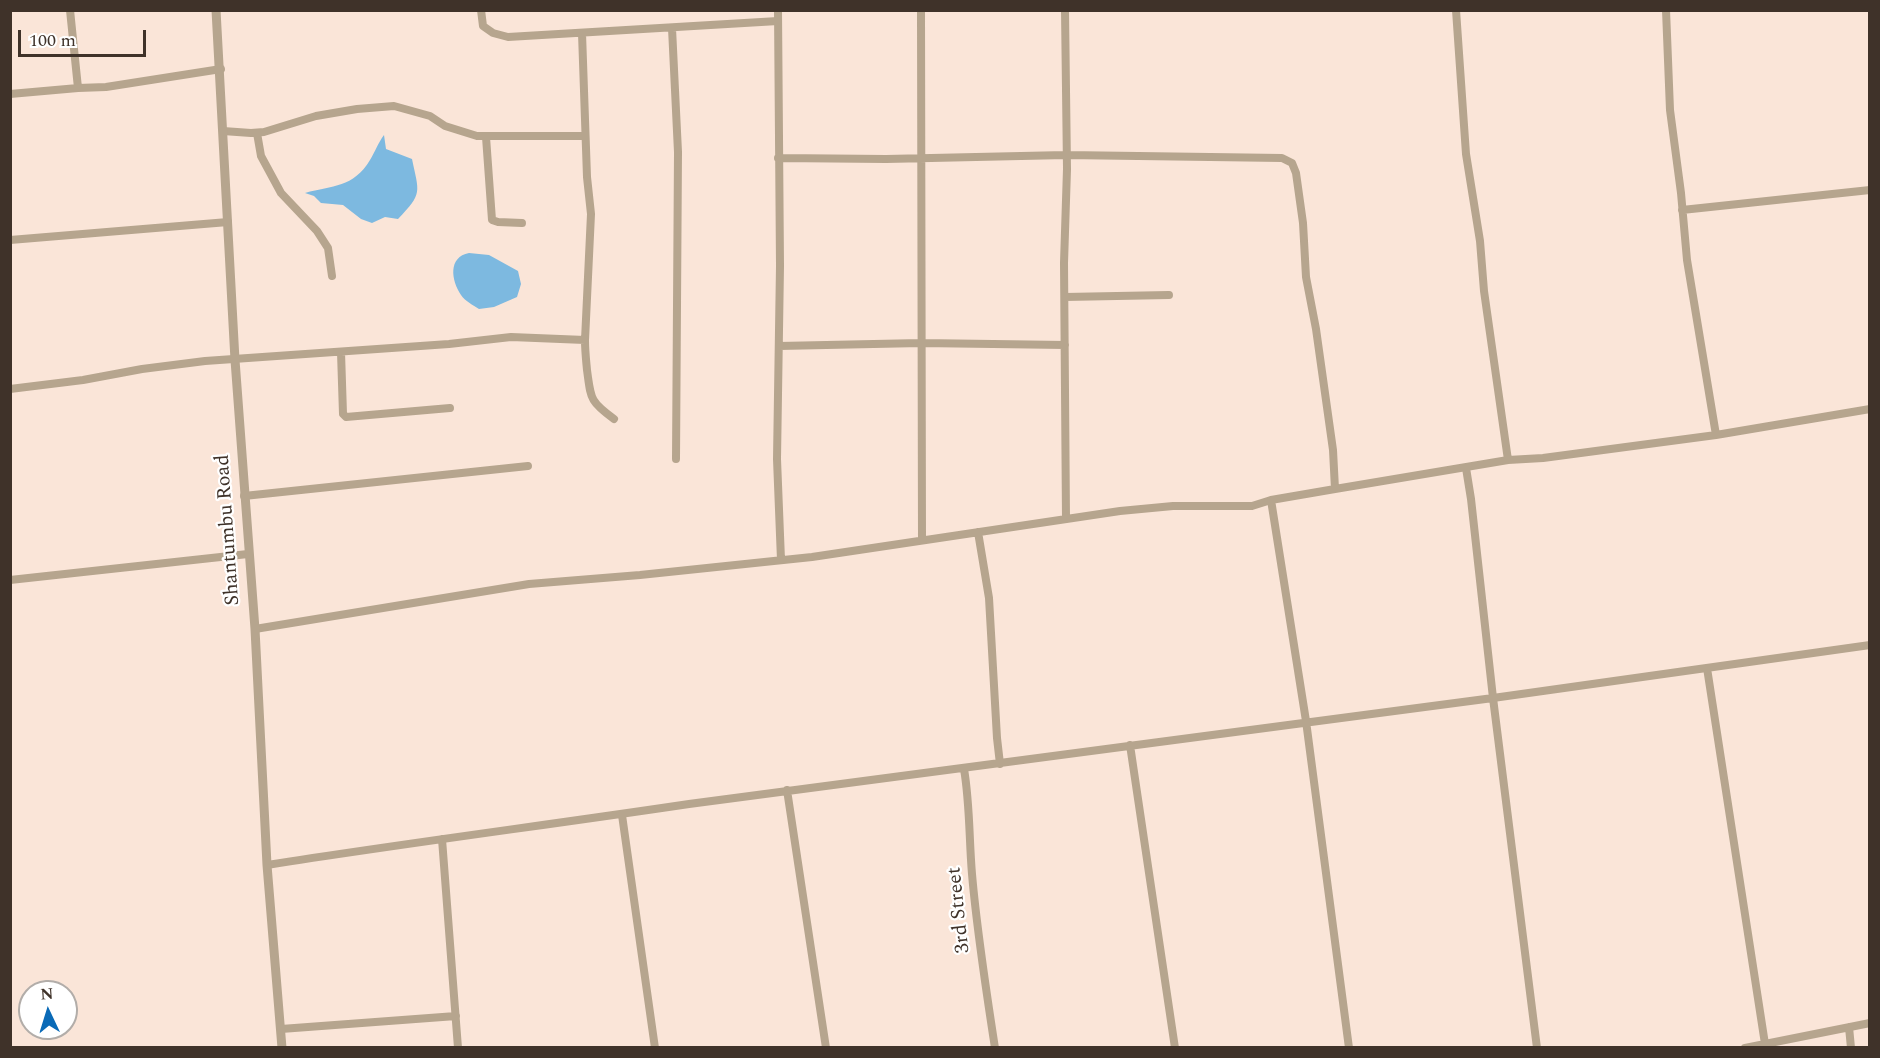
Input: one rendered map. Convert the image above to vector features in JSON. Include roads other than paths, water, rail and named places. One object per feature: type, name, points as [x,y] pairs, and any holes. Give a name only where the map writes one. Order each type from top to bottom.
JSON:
[{"type":"street","points":[[70,10],[78,88]]},
{"type":"street","name":"Shantumbu Road","points":[[216,10],[244,496],[255,629],[267,865],[281,1047]]},
{"type":"street","points":[[481,10],[483,26],[494,33],[508,37],[778,21]]},
{"type":"street","points":[[778,10],[777,459],[781,560]]},
{"type":"street","points":[[921,10],[922,540]]},
{"type":"street","points":[[1065,10],[1066,519]]},
{"type":"street","points":[[1456,10],[1466,154],[1480,241],[1484,291],[1508,460]]},
{"type":"street","points":[[1666,10],[1670,110],[1687,260],[1716,435]]},
{"type":"street","points":[[672,28],[678,152],[676,459]]},
{"type":"street","points":[[582,33],[585,136],[591,214],[585,360],[591,397],[614,419]]},
{"type":"street","points":[[10,94],[106,87],[221,69]]},
{"type":"street","points":[[223,131],[257,133],[316,116],[394,106],[430,116],[446,126],[486,138],[585,136]]},
{"type":"street","points":[[257,133],[261,156],[281,193],[316,231],[328,248],[332,276]]},
{"type":"street","points":[[486,138],[492,219],[498,222],[522,223]]},
{"type":"street","points":[[778,158],[920,159],[1066,155],[1282,158],[1292,164],[1296,173],[1303,223],[1305,277],[1316,329],[1333,450],[1335,489]]},
{"type":"street","points":[[1682,210],[1869,190]]},
{"type":"street","points":[[10,240],[228,222]]},
{"type":"street","points":[[1065,297],[1169,295]]},
{"type":"street","points":[[10,389],[205,361],[511,337],[585,340]]},
{"type":"street","points":[[779,346],[921,343],[1065,345]]},
{"type":"street","points":[[341,352],[343,414],[346,417],[450,408]]},
{"type":"street","points":[[255,629],[529,584],[812,557],[1066,519],[1173,506],[1252,506],[1271,500],[1508,460],[1543,458],[1716,435],[1869,410]]},
{"type":"street","points":[[244,496],[528,466]]},
{"type":"street","points":[[1466,468],[1537,1047]]},
{"type":"street","points":[[1271,500],[1306,721],[1349,1047]]},
{"type":"street","points":[[978,532],[989,597],[1000,764]]},
{"type":"street","points":[[10,580],[248,554]]},
{"type":"street","points":[[267,865],[788,790],[964,769],[1869,645]]},
{"type":"street","points":[[1707,668],[1765,1044]]},
{"type":"street","points":[[1130,745],[1175,1047]]},
{"type":"street","name":"3rd Street","points":[[964,769],[969,798],[973,888],[985,990],[995,1047]]},
{"type":"street","points":[[788,790],[826,1047]]},
{"type":"street","points":[[622,815],[655,1047]]},
{"type":"street","points":[[442,839],[458,1047]]},
{"type":"street","points":[[281,1029],[456,1016]]},
{"type":"street","points":[[1745,1047],[1869,1023]]},
{"type":"street","points":[[1849,1027],[1851,1047]]},
{"type":"water","points":[[384,135],[386,149],[412,159],[416,179],[415,198],[398,219],[385,217],[372,223],[361,219],[343,205],[321,203],[314,196],[305,193],[342,184],[357,176],[370,160]]},
{"type":"water","points":[[469,253],[489,255],[518,271],[521,284],[517,297],[494,307],[479,309],[465,299],[455,283],[453,270],[457,259]]}]
